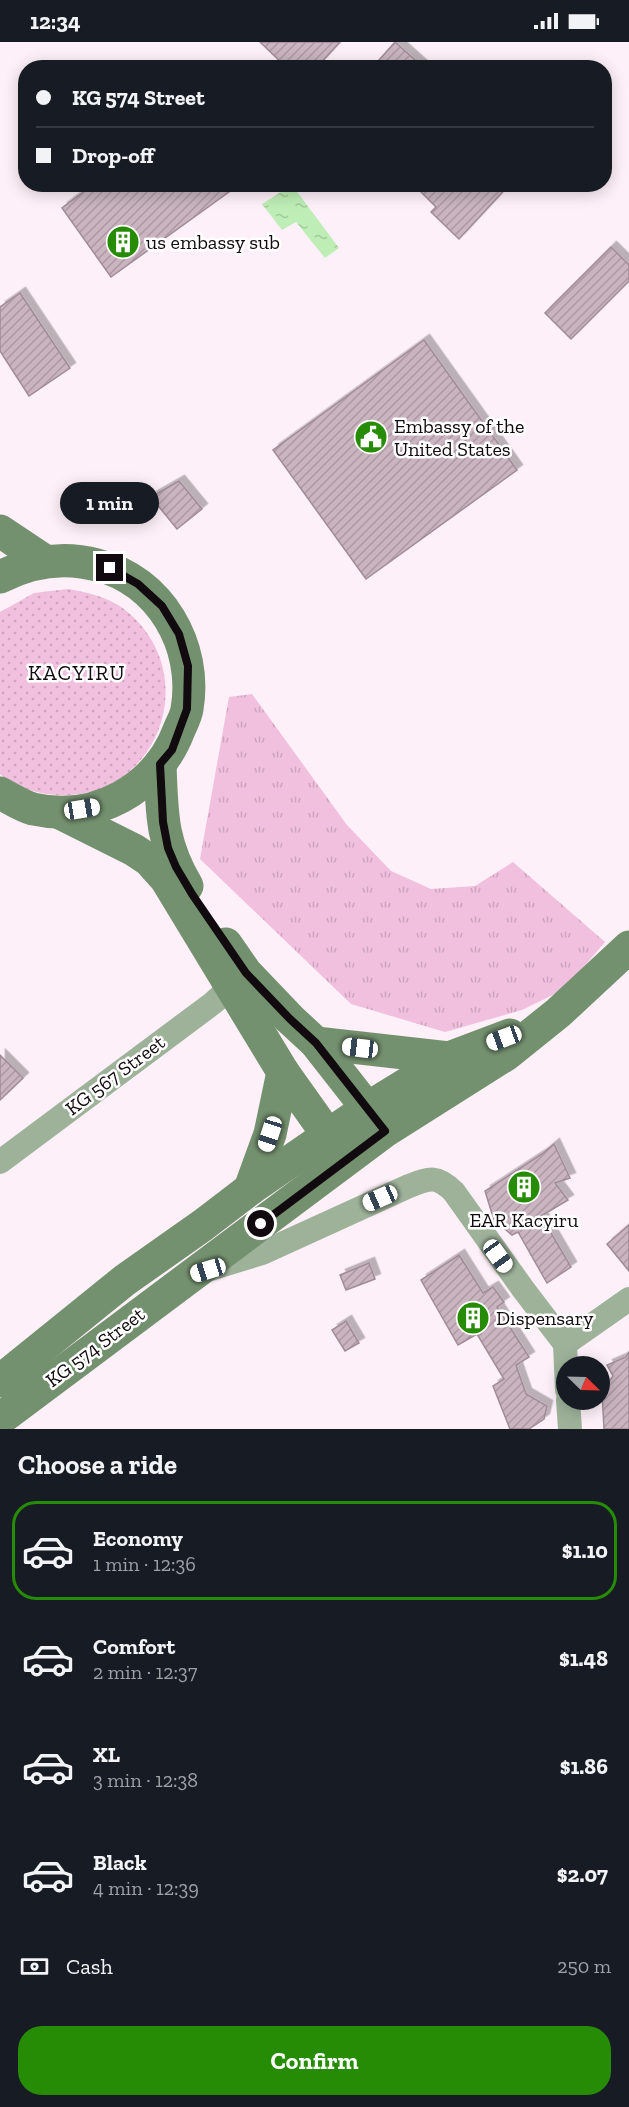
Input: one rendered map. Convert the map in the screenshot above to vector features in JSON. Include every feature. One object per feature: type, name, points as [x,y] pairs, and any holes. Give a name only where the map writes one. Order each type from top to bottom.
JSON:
[{"type":"main road","points":[[0,531],[45,561]]},
{"type":"main road","points":[[0,577],[24,566],[45,561],[78,560],[110,568],[138,584],[162,606],[179,634],[188,666],[187,709],[172,750],[143,784],[104,806],[30,808]]},
{"type":"main road","points":[[160,764],[163,822],[168,848],[176,867],[238,980],[283,1072],[338,1148]]},
{"type":"main road","points":[[0,793],[30,808],[134,850],[149,860],[166,879],[238,980],[290,1019],[316,1043],[376,1120]]},
{"type":"main road","points":[[376,1120],[507,1054],[558,1013],[629,947]]},
{"type":"main road","points":[[0,1381],[124,1280],[250,1189],[338,1148],[376,1120],[449,1058],[504,1038],[558,1013]]},
{"type":"main road","points":[[316,1043],[449,1058]]},
{"type":"main road","points":[[250,1189],[270,1134],[283,1072]]},
{"type":"main road","name":"KG 574 Street","points":[[0,1418],[190,1275],[338,1148]]},
{"type":"street","name":"KG 567 Street","points":[[0,1162],[213,1003],[238,980]]},
{"type":"street","name":"KG 574 Street","points":[[190,1275],[262,1253],[429,1178],[444,1182],[454,1192],[523,1289],[566,1344]]},
{"type":"street","points":[[566,1356],[566,1344],[629,1299]]},
{"type":"street","points":[[566,1428],[567,1410]]},
{"type":"street","points":[[0,1418],[5,1429]]},
{"type":"green space","points":[[68,589],[109,600],[130,614],[152,641],[163,670],[165,701],[158,730],[143,757],[121,778],[93,791],[59,795],[27,789],[0,774],[0,612],[34,593]]},
{"type":"green space","points":[[252,694],[347,825],[391,871],[431,889],[475,886],[513,862],[605,942],[565,989],[522,1010],[445,1032],[351,1004],[200,859],[229,697]]},
{"type":"water","points":[[281,192],[297,192],[339,248],[325,258],[296,222],[282,230],[262,204]]},
{"type":"building","points":[[260,42],[340,42],[323,60],[279,60]]},
{"type":"building","points":[[395,42],[415,60],[379,60]]},
{"type":"building","name":"us embassy sub","points":[[83,192],[229,192],[111,277],[62,208]]},
{"type":"building","points":[[421,192],[503,192],[459,239],[431,212],[436,207]]},
{"type":"building","points":[[611,247],[629,265],[629,281],[571,339],[545,313]]},
{"type":"building","points":[[20,293],[70,368],[29,396],[0,351],[0,307]]},
{"type":"building","points":[[424,340],[517,470],[366,579],[273,450]]},
{"type":"building","points":[[179,481],[202,509],[177,529],[151,497]]},
{"type":"building","points":[[0,1055],[23,1078],[0,1100]]},
{"type":"building","name":"EAR Kacyiru","points":[[554,1144],[570,1178],[555,1183],[568,1200],[541,1216],[571,1267],[547,1283],[518,1232],[512,1235],[494,1220],[485,1191]]},
{"type":"building","points":[[629,1225],[629,1271],[607,1244]]},
{"type":"building","points":[[459,1255],[483,1293],[493,1287],[504,1302],[497,1307],[529,1357],[516,1365],[526,1394],[547,1406],[544,1419],[529,1429],[510,1429],[493,1386],[504,1379],[477,1334],[458,1345],[421,1280]]},
{"type":"building","points":[[369,1263],[375,1279],[346,1290],[340,1275]]},
{"type":"building","points":[[346,1321],[359,1343],[345,1351],[332,1330]]},
{"type":"building","points":[[629,1352],[629,1429],[604,1429],[603,1410],[610,1410],[610,1380],[613,1376],[610,1364],[626,1357]]},
{"type":"place","name":"us embassy sub","points":[[123,242]]},
{"type":"place","name":"Embassy of the United States","points":[[371,437]]},
{"type":"place","name":"EAR Kacyiru","points":[[524,1187]]},
{"type":"place","name":"Dispensary","points":[[473,1318]]},
{"type":"district","name":"KACYIRU","points":[[77,673]]},
{"type":"route","points":[[110,568],[138,584],[162,606],[179,634],[188,666],[187,709],[172,750],[160,764],[163,822],[168,848],[176,867],[246,973],[316,1043],[385,1131],[261,1224]]}]
